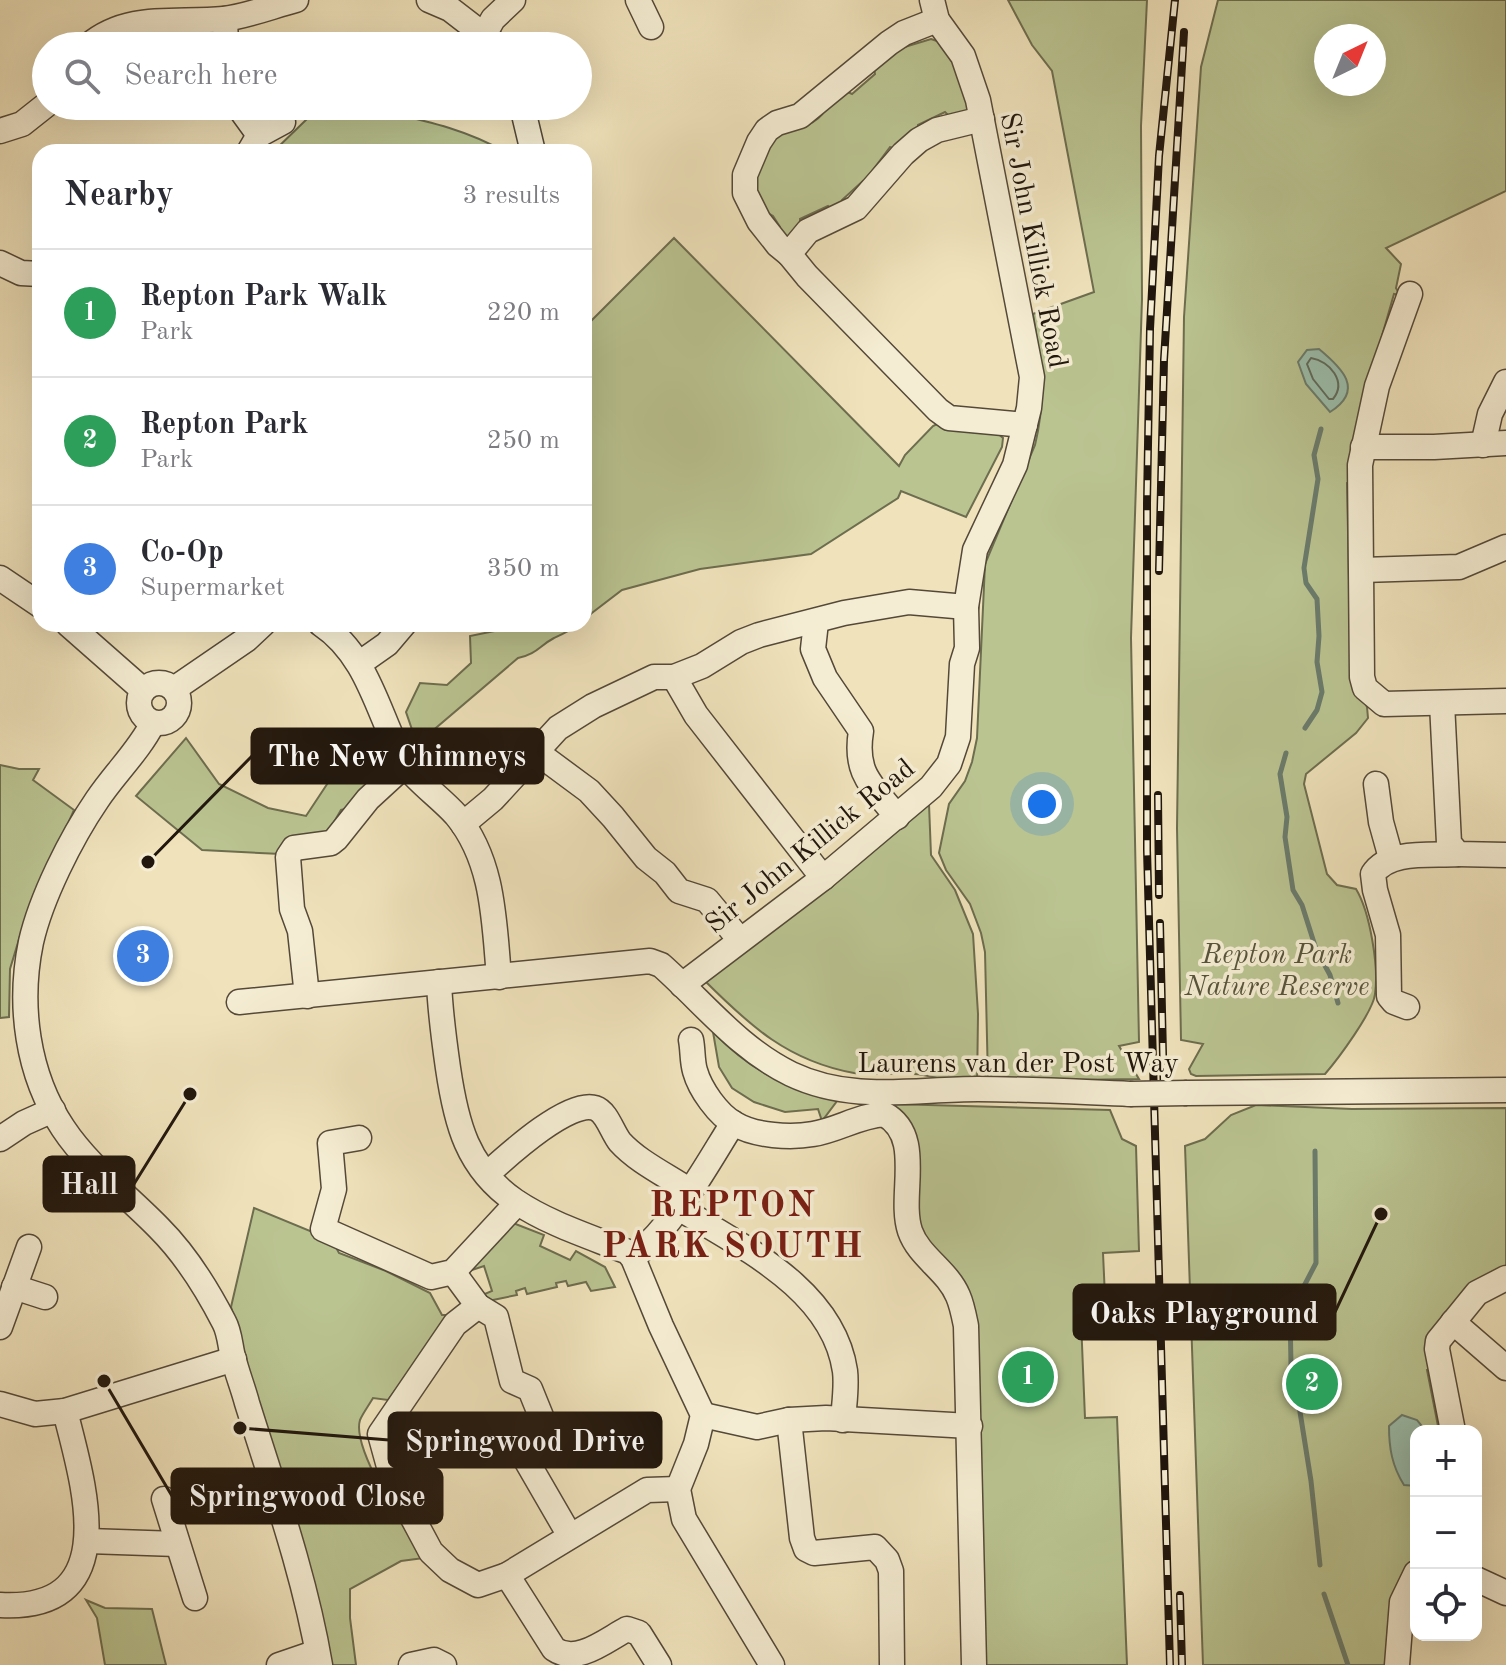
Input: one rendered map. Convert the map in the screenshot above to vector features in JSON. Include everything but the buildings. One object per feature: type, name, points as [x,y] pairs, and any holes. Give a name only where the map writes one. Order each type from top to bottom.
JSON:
[{"type":"street","points":[[108,32],[130,23],[225,19],[296,0]]},
{"type":"street","points":[[429,0],[450,9],[480,32]]},
{"type":"street","points":[[492,32],[493,19],[513,0]]},
{"type":"street","points":[[935,10],[800,116],[777,123],[767,130],[749,162],[745,193],[769,235],[938,410],[949,418],[1025,425]]},
{"type":"street","name":"Sir John Killick Road","points":[[682,985],[823,878],[939,780],[954,752],[958,737],[962,664],[967,648],[966,607],[975,550],[1015,465],[1032,377],[978,100],[963,56],[935,10]]},
{"type":"street","points":[[225,19],[225,32]]},
{"type":"street","points":[[0,131],[22,124],[32,116]]},
{"type":"street","points":[[789,254],[808,231],[856,208],[919,140],[937,130],[982,119]]},
{"type":"street","points":[[244,120],[254,144],[283,122]]},
{"type":"street","points":[[525,120],[531,144]]},
{"type":"street","points":[[0,263],[21,273],[32,274]]},
{"type":"street","points":[[1410,294],[1377,386],[1358,485],[1362,677],[1365,688],[1384,704],[1506,701]]},
{"type":"street","points":[[1363,447],[1500,445],[1490,414],[1506,382]]},
{"type":"street","points":[[1362,570],[1459,567],[1506,547]]},
{"type":"street","points":[[0,578],[32,600]]},
{"type":"street","points":[[463,824],[493,799],[558,728],[593,706],[654,677],[674,677],[702,666],[750,639],[844,613],[909,602],[966,607]]},
{"type":"street","points":[[816,622],[813,649],[825,678],[861,731],[858,749],[860,766],[897,817]]},
{"type":"street","points":[[77,632],[143,690]]},
{"type":"street","points":[[174,689],[254,632]]},
{"type":"street","points":[[331,632],[360,663],[405,765],[442,799],[463,824],[478,850],[488,882],[499,977]]},
{"type":"street","points":[[360,663],[387,644],[397,632]]},
{"type":"street","points":[[674,677],[696,715],[823,878]]},
{"type":"street","points":[[155,683],[169,685],[180,701],[177,714],[166,722],[153,723],[140,709],[143,690],[155,683]]},
{"type":"street","points":[[1442,703],[1447,834],[1449,843],[1458,854]]},
{"type":"street","points":[[153,723],[143,743],[97,800],[54,878],[31,942],[25,1000],[27,1033],[39,1077],[64,1129],[162,1231],[201,1280],[227,1327],[289,1536],[318,1658],[279,1665]]},
{"type":"street","points":[[535,751],[589,791],[646,858],[665,873],[679,891],[707,900],[740,940]]},
{"type":"street","points":[[307,996],[300,931],[292,909],[290,851],[331,843],[368,799],[405,765]]},
{"type":"street","points":[[1376,784],[1381,822],[1391,858]]},
{"type":"street","points":[[1407,1007],[1394,1002],[1389,996],[1388,935],[1373,881],[1376,869],[1391,858],[1506,855]]},
{"type":"street","name":"Laurens van der Post Way","points":[[239,1002],[650,961],[661,965],[723,1028],[756,1053],[792,1074],[831,1088],[908,1094],[977,1089],[1130,1094],[1506,1090]]},
{"type":"street","points":[[439,982],[446,1053],[460,1132],[474,1158],[499,1189],[517,1203],[628,1252],[633,1258],[703,1415],[696,1444],[678,1489],[684,1519],[772,1665]]},
{"type":"street","points":[[691,1040],[695,1071],[707,1094],[733,1123],[783,1136],[815,1134],[847,1122],[884,1114],[893,1119],[901,1132],[908,1158],[909,1229],[919,1250],[958,1294],[966,1326],[974,1665]]},
{"type":"street","points":[[487,1174],[536,1131],[568,1114],[592,1106],[599,1109],[619,1141],[630,1151],[685,1200],[808,1298],[826,1323],[845,1372],[843,1420]]},
{"type":"street","points":[[0,1139],[24,1123],[53,1110]]},
{"type":"street","points":[[633,1258],[650,1243],[685,1200],[733,1123]]},
{"type":"street","points":[[359,1138],[330,1143],[334,1189],[323,1229],[431,1277],[453,1272],[517,1203]]},
{"type":"street","points":[[0,1327],[29,1247]]},
{"type":"street","points":[[453,1272],[478,1306],[496,1317],[512,1381],[530,1389],[547,1431],[526,1460],[570,1536]]},
{"type":"street","points":[[1452,1425],[1438,1341],[1477,1293],[1506,1278]]},
{"type":"street","points":[[14,1287],[45,1297]]},
{"type":"street","points":[[478,1306],[455,1324],[380,1434],[393,1481],[431,1552],[450,1570],[478,1585],[507,1575],[647,1490],[678,1489]]},
{"type":"street","points":[[1453,1322],[1506,1368]]},
{"type":"street","points":[[0,1404],[35,1414],[65,1411],[234,1359]]},
{"type":"street","points":[[0,1605],[27,1606],[59,1595],[77,1573],[88,1541],[82,1479],[65,1411]]},
{"type":"street","points":[[703,1415],[757,1427],[789,1420],[826,1418],[970,1426]]},
{"type":"street","points":[[789,1420],[802,1538],[806,1549],[814,1553],[875,1547],[887,1560],[891,1571],[892,1665]]},
{"type":"street","points":[[164,1499],[195,1598]]},
{"type":"street","points":[[88,1541],[177,1544]]},
{"type":"street","points":[[507,1575],[560,1654],[576,1656],[627,1629],[639,1633],[659,1665]]},
{"type":"street","points":[[1482,1582],[1506,1593]]},
{"type":"street","points":[[1397,1665],[1402,1602],[1410,1585]]},
{"type":"street","points":[[411,1665],[434,1660],[444,1665]]},
{"type":"green space","points":[[1008,0],[1147,0],[1141,126],[1142,299],[1131,638],[1139,1042],[1119,1046],[1139,1079],[988,1081],[985,952],[981,933],[970,904],[946,870],[939,853],[949,804],[965,781],[977,738],[985,564],[1035,445],[1039,427],[1042,380],[1033,314],[1094,292],[1052,71],[1032,45]]},
{"type":"green space","name":"Repton Park Nature Reserve","points":[[1218,0],[1506,0],[1506,191],[1386,248],[1401,264],[1396,288],[1400,295],[1394,294],[1376,357],[1352,482],[1347,483],[1351,678],[1355,695],[1361,694],[1367,707],[1368,718],[1356,733],[1306,774],[1304,784],[1327,874],[1337,885],[1356,889],[1361,899],[1372,940],[1376,983],[1373,1002],[1362,1023],[1325,1074],[1196,1076],[1189,1069],[1203,1044],[1181,1040],[1177,828],[1184,317],[1201,67]]},
{"type":"green space","points":[[931,39],[949,45],[973,98],[968,112],[951,118],[945,112],[918,125],[917,134],[899,149],[890,147],[872,171],[871,184],[863,181],[842,200],[840,209],[834,211],[828,206],[800,219],[800,230],[789,240],[778,236],[780,227],[773,216],[759,208],[753,184],[774,136],[813,122],[825,111],[828,103],[846,91],[852,94],[875,74],[874,68],[898,49]]},
{"type":"green space","points":[[306,120],[419,120],[489,144],[281,144]]},
{"type":"green space","points":[[674,238],[899,466],[905,455],[933,426],[941,422],[995,431],[1003,438],[1002,447],[966,517],[901,491],[898,498],[811,554],[700,569],[622,590],[592,613],[592,320]]},
{"type":"green space","points":[[490,632],[565,632],[534,652],[518,658],[417,744],[406,712],[420,683],[447,685],[471,663],[470,636]]},
{"type":"green space","points":[[374,735],[390,769],[350,808],[341,810],[334,822],[333,832],[281,854],[202,850],[136,796],[186,738],[219,784],[268,808],[306,816],[347,754]]},
{"type":"green space","points":[[0,765],[39,769],[33,780],[74,810],[23,926],[10,969],[9,1017],[0,1018]]},
{"type":"green space","points":[[929,804],[931,855],[955,890],[973,934],[978,1014],[977,1089],[915,1074],[854,1073],[809,1060],[754,1026],[704,980]]},
{"type":"green space","points":[[713,1032],[741,1058],[770,1076],[837,1101],[822,1121],[818,1109],[785,1112],[754,1102],[732,1088],[719,1067]]},
{"type":"green space","points":[[892,1104],[1110,1110],[1122,1139],[1136,1146],[1139,1251],[1103,1253],[1106,1319],[1081,1320],[1085,1418],[1117,1417],[1127,1665],[986,1665],[970,1338],[922,1231],[912,1195],[913,1156]]},
{"type":"green space","points":[[1256,1105],[1352,1109],[1506,1108],[1506,1270],[1433,1368],[1427,1370],[1438,1425],[1410,1425],[1410,1572],[1394,1602],[1388,1625],[1386,1665],[1203,1665],[1185,1146],[1205,1139],[1231,1115]]},
{"type":"green space","points":[[254,1208],[332,1240],[339,1253],[386,1271],[430,1293],[442,1315],[451,1315],[388,1400],[373,1398],[360,1420],[359,1433],[372,1470],[424,1558],[401,1561],[350,1589],[356,1665],[330,1665],[231,1307]]},
{"type":"green space","points":[[513,1223],[544,1235],[540,1246],[570,1260],[576,1251],[605,1267],[615,1287],[591,1291],[586,1282],[568,1286],[566,1281],[556,1283],[557,1287],[527,1294],[525,1288],[516,1291],[517,1295],[483,1302],[480,1296],[492,1291],[484,1266],[472,1270],[469,1262]]},
{"type":"green space","points":[[86,1600],[105,1608],[152,1609],[166,1665],[105,1665],[97,1618]]},
{"type":"water","points":[[1319,349],[1342,371],[1348,387],[1341,404],[1330,412],[1306,384],[1298,362],[1307,350]]},
{"type":"water","points":[[1402,1415],[1417,1420],[1421,1425],[1410,1425],[1410,1486],[1404,1485],[1392,1457],[1389,1426]]},
{"type":"waterway","points":[[1305,728],[1317,710],[1322,692],[1317,662],[1317,599],[1306,583],[1304,568],[1318,479],[1314,455],[1321,429]]},
{"type":"waterway","points":[[1286,753],[1280,774],[1293,890],[1302,905],[1316,949],[1330,975],[1338,1003]]},
{"type":"waterway","points":[[1291,1365],[1290,1313],[1316,1263],[1315,1151]]},
{"type":"waterway","points":[[1297,1393],[1320,1565]]},
{"type":"waterway","points":[[1324,1594],[1348,1665]]},
{"type":"railway","points":[[1170,1665],[1147,850],[1147,503],[1150,329],[1159,156],[1175,0]]},
{"type":"railway","points":[[1159,571],[1164,360],[1184,32]]},
{"type":"railway","points":[[1158,795],[1159,895]]},
{"type":"railway","points":[[1160,923],[1164,1099]]},
{"type":"railway","points":[[1180,1595],[1182,1665]]},
{"type":"place","name":"The New Chimneys","points":[[148,862]]},
{"type":"place","name":"Co-Op","points":[[143,956]]},
{"type":"place","name":"Hall","points":[[190,1094]]},
{"type":"place","name":"Oaks Playground","points":[[1381,1214]]},
{"type":"place","name":"Repton Park Walk","points":[[1028,1377]]},
{"type":"place","name":"Springwood Close","points":[[104,1381]]},
{"type":"place","name":"Repton Park","points":[[1312,1384]]},
{"type":"place","name":"Springwood Drive","points":[[240,1428]]},
{"type":"district","name":"REPTON PARK SOUTH","points":[[733,1224]]}]
